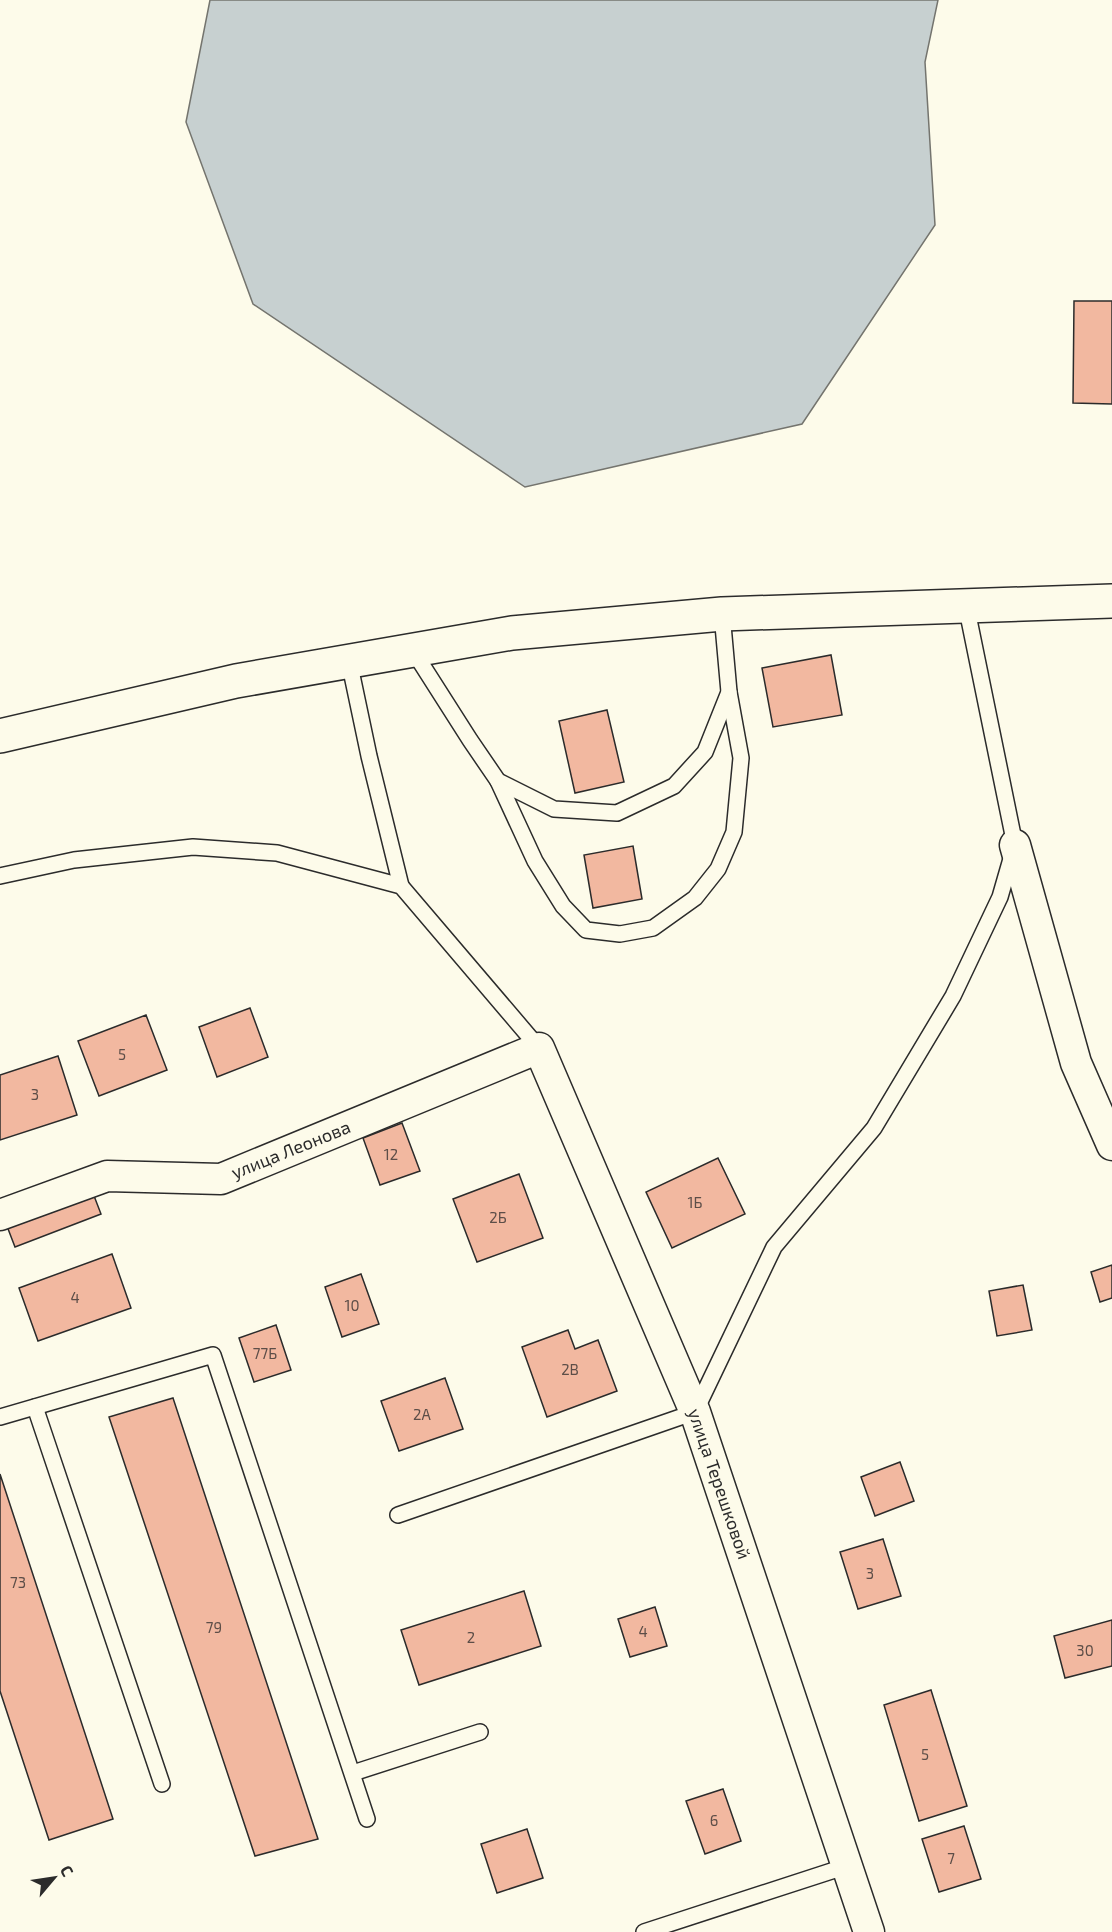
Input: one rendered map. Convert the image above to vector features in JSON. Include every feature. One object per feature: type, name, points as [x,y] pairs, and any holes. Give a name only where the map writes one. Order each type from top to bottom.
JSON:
[{"type":"street","points":[[0,736],[236,681],[512,633],[722,614],[1112,601]]},
{"type":"street","points":[[1014,845],[1076,1063],[1112,1145]]},
{"type":"street","name":"улица Терешковой","points":[[539,1048],[695,1412],[869,1932]]},
{"type":"street","name":"улица Леонова","points":[[0,1215],[107,1176],[221,1179],[539,1048]]},
{"type":"lane","points":[[398,1515],[695,1412],[774,1247],[874,1128],[953,996],[1000,897],[1014,845],[966,605]]},
{"type":"lane","points":[[412,649],[498,781],[535,861],[562,906],[586,930],[620,934],[652,928],[695,898],[718,869],[734,832],[741,758],[729,693],[722,614]]},
{"type":"lane","points":[[349,661],[369,756],[401,886],[539,1048]]},
{"type":"lane","points":[[498,781],[554,809],[617,813],[674,786],[705,752],[729,693]]},
{"type":"lane","points":[[0,876],[74,860],[193,847],[277,853],[401,886]]},
{"type":"lane","points":[[0,1417],[213,1354],[367,1819]]},
{"type":"lane","points":[[35,1407],[162,1784]]},
{"type":"lane","points":[[353,1773],[480,1732]]},
{"type":"lane","points":[[644,1932],[847,1866]]},
{"type":"shaded area","points":[[210,0],[938,0],[925,62],[935,225],[802,424],[525,487],[253,304],[186,122]]},
{"type":"building","points":[[1074,301],[1112,301],[1112,404],[1073,403]]},
{"type":"building","points":[[831,655],[842,715],[773,727],[762,668]]},
{"type":"building","points":[[607,710],[624,782],[575,793],[559,721]]},
{"type":"building","points":[[633,846],[642,899],[593,908],[584,855]]},
{"type":"building","points":[[250,1008],[268,1057],[217,1077],[199,1027]]},
{"type":"building","points":[[146,1015],[167,1070],[99,1096],[78,1041]]},
{"type":"building","points":[[58,1056],[77,1115],[0,1140],[0,1075]]},
{"type":"building","points":[[402,1123],[420,1171],[380,1185],[363,1138]]},
{"type":"building","points":[[718,1158],[745,1214],[672,1248],[646,1192]]},
{"type":"building","points":[[519,1174],[543,1238],[477,1262],[453,1199]]},
{"type":"building","points":[[91,1188],[101,1214],[15,1247],[5,1221]]},
{"type":"building","points":[[112,1254],[131,1308],[38,1341],[19,1288]]},
{"type":"building","points":[[1112,1265],[1112,1298],[1100,1302],[1091,1272]]},
{"type":"building","points":[[361,1274],[379,1324],[342,1337],[325,1287]]},
{"type":"building","points":[[1023,1285],[1032,1330],[997,1336],[989,1291]]},
{"type":"building","points":[[276,1325],[291,1370],[254,1382],[239,1338]]},
{"type":"building","points":[[568,1330],[575,1349],[598,1340],[617,1391],[547,1417],[522,1347]]},
{"type":"building","points":[[445,1378],[463,1429],[399,1451],[381,1401]]},
{"type":"building","points":[[173,1398],[318,1839],[255,1856],[109,1417]]},
{"type":"building","points":[[900,1462],[914,1501],[875,1516],[861,1477]]},
{"type":"building","points":[[0,1474],[113,1819],[49,1840],[0,1691]]},
{"type":"building","points":[[883,1539],[901,1596],[858,1609],[840,1552]]},
{"type":"building","points":[[524,1591],[541,1646],[419,1685],[401,1630]]},
{"type":"building","points":[[655,1607],[667,1646],[630,1657],[618,1619]]},
{"type":"building","points":[[1112,1620],[1112,1666],[1065,1678],[1054,1636]]},
{"type":"building","points":[[931,1690],[967,1806],[919,1821],[884,1705]]},
{"type":"building","points":[[723,1789],[741,1841],[705,1854],[686,1801]]},
{"type":"building","points":[[964,1826],[981,1879],[939,1892],[922,1839]]},
{"type":"building","points":[[527,1829],[543,1878],[497,1893],[481,1844]]}]
